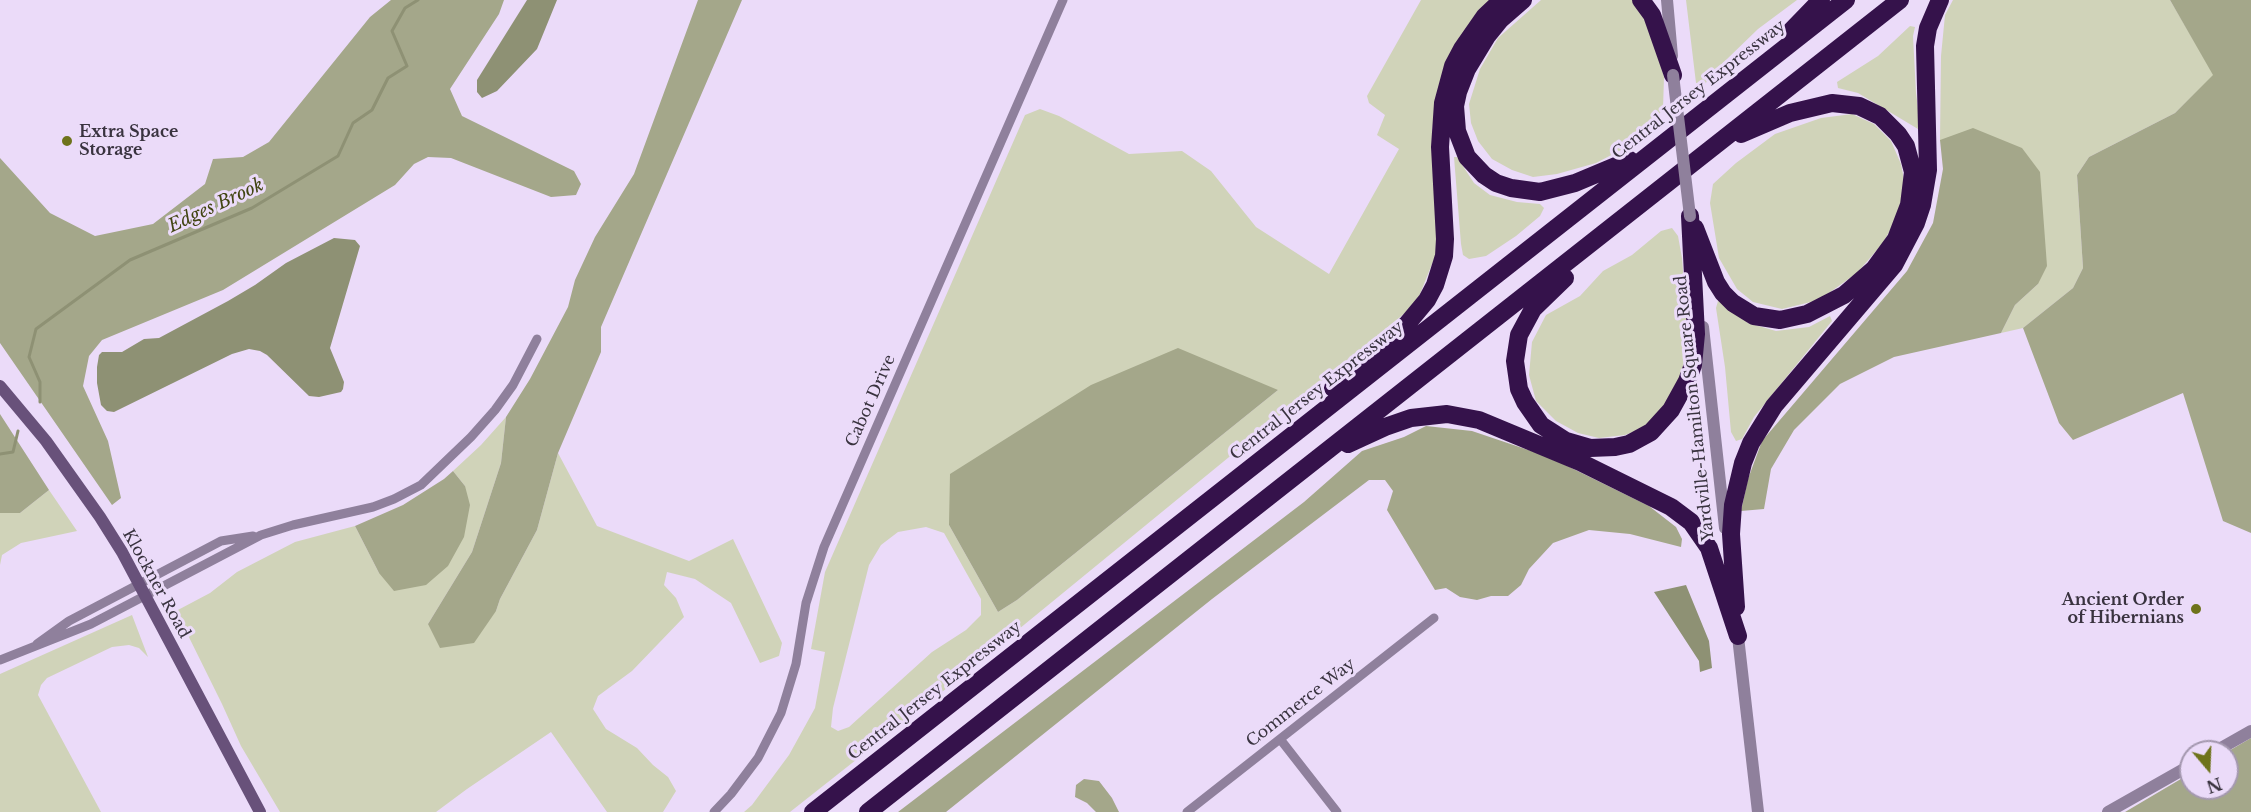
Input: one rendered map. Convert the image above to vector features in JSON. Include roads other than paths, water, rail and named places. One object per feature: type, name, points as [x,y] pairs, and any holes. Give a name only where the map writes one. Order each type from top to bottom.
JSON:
[{"type":"highway","points":[[1158,540],[1407,324],[1427,300],[1440,272],[1444,256],[1440,124],[1447,84],[1457,58],[1473,31],[1502,0]]},
{"type":"highway","points":[[1523,0],[1486,36],[1471,61],[1458,92],[1455,112],[1456,131],[1467,157],[1484,175],[1496,183],[1511,188],[1540,192],[1554,190],[1612,169],[1676,134]]},
{"type":"highway","points":[[1641,0],[1652,15],[1673,75]]},
{"type":"highway","points":[[1740,83],[1821,0]]},
{"type":"highway","name":"Central Jersey Expressway","points":[[813,812],[1846,0]]},
{"type":"highway","points":[[868,812],[1900,0]]},
{"type":"highway","points":[[1738,633],[1731,527],[1737,484],[1751,443],[1774,406],[1894,265],[1908,242],[1922,205],[1928,170],[1925,46],[1928,28],[1940,0]]},
{"type":"highway","points":[[1690,216],[1723,294],[1732,303],[1754,316],[1780,320],[1806,314],[1827,304],[1861,281],[1886,255],[1903,223],[1913,183],[1911,159],[1898,134],[1880,116],[1870,110],[1832,103],[1809,108],[1768,121],[1717,144]]},
{"type":"highway","points":[[1664,186],[1542,298],[1525,321],[1515,361],[1518,382],[1525,402],[1533,415],[1553,434],[1590,448],[1629,444],[1662,422],[1680,397],[1687,381],[1695,350],[1690,216]]},
{"type":"highway","points":[[1179,567],[1323,460],[1351,443],[1411,418],[1429,414],[1463,416],[1479,420],[1581,462],[1680,513],[1691,522],[1708,548],[1738,633]]},
{"type":"main road","name":"Klockner Road","points":[[0,386],[25,414],[77,483],[105,526],[260,812]]},
{"type":"street","name":"Cabot Drive","points":[[714,812],[731,794],[758,758],[781,713],[796,664],[806,603],[824,547],[1063,0]]},
{"type":"street","name":"Yardville-Hamilton Square Road","points":[[1667,0],[1673,75],[1758,812]]},
{"type":"street","points":[[0,660],[91,624],[221,541],[261,535],[293,525],[373,507],[421,485],[471,437],[495,410],[518,376],[537,339]]},
{"type":"street","points":[[30,649],[69,621],[123,592],[142,591]]},
{"type":"street","name":"Commerce Way","points":[[1187,812],[1434,618]]},
{"type":"street","points":[[2235,740],[2251,731]]},
{"type":"street","points":[[1280,739],[1337,812]]},
{"type":"street","points":[[2108,812],[2179,772]]},
{"type":"waterway","name":"Edges Brook","points":[[40,402],[40,382],[29,357],[36,329],[130,260],[252,208],[338,156],[353,123],[372,110],[388,78],[407,66],[392,31],[405,8],[418,0]]},
{"type":"waterway","name":"Edges Brook","points":[[0,454],[13,452],[18,431]]},
{"type":"place","name":"Extra Space Storage","points":[[67,141]]},
{"type":"place","name":"Ancient Order of Hibernians","points":[[2196,609]]}]
